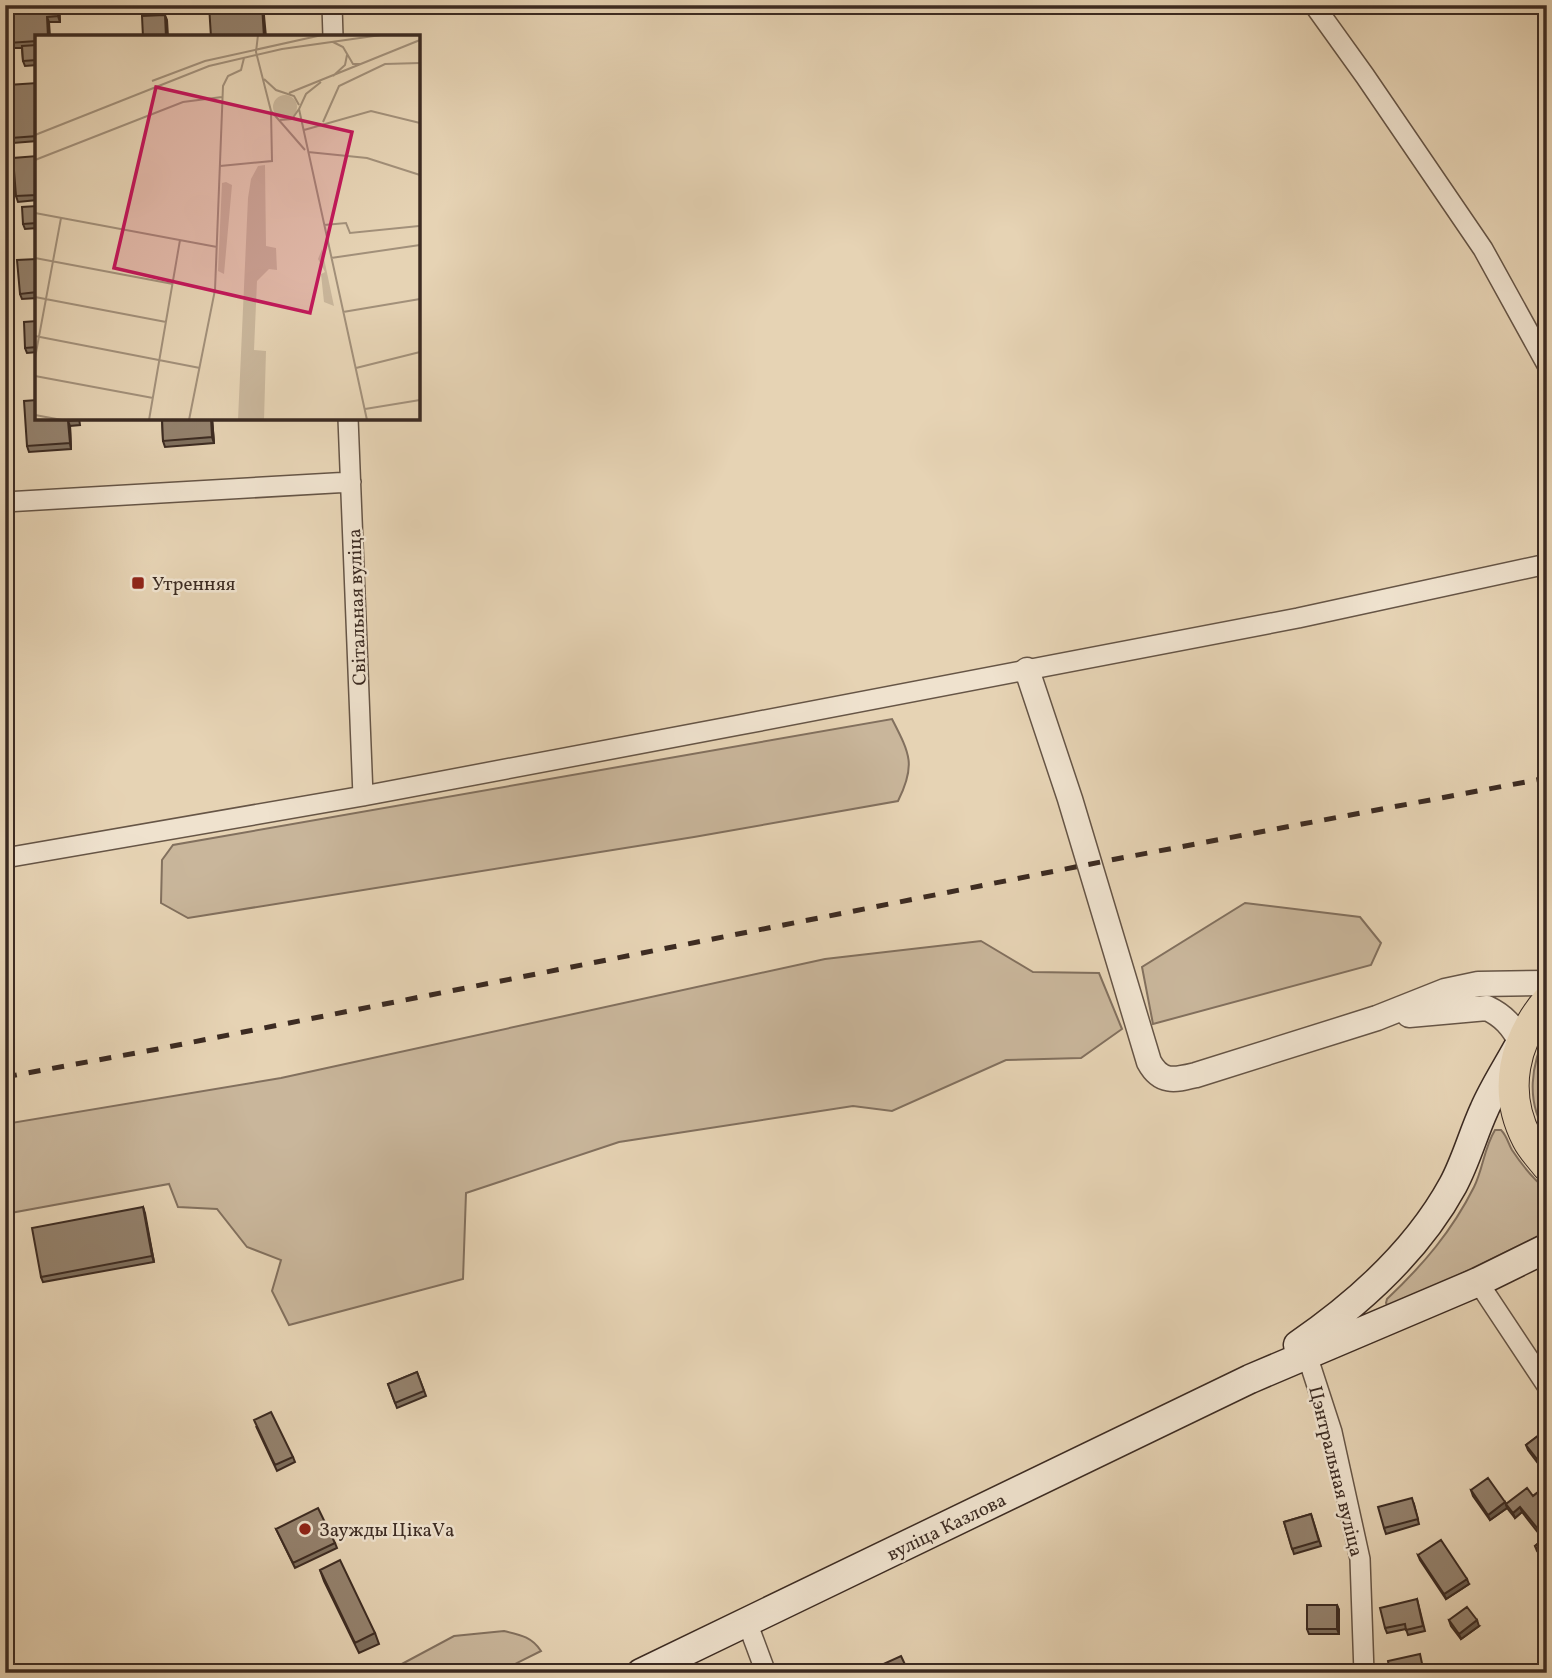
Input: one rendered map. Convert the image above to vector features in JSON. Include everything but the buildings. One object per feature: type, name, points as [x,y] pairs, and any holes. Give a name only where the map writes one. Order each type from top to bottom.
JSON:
[{"type":"main road","points":[[1250,1379],[1333,1321],[1405,1253],[1433,1219],[1454,1182],[1485,1107],[1532,1019],[1547,1001]]},
{"type":"main road","points":[[1521,1042],[1513,1075],[1516,1108],[1527,1139],[1547,1166]]},
{"type":"main road","points":[[1250,1379],[1478,1282],[1547,1248]]},
{"type":"main road","name":"вуліца Казлова","points":[[641,1673],[1250,1379]]},
{"type":"street","points":[[332,5],[333,35]]},
{"type":"street","points":[[1314,5],[1483,249],[1547,365]]},
{"type":"street","name":"Світальная вуліца","points":[[348,420],[363,796]]},
{"type":"street","points":[[5,502],[351,482]]},
{"type":"street","points":[[5,858],[363,796],[1027,670],[1298,618],[1547,564]]},
{"type":"street","points":[[1027,670],[1070,799],[1149,1062],[1157,1074],[1170,1080],[1196,1075],[1377,1018],[1445,991],[1478,984],[1547,983]]},
{"type":"street","points":[[1377,1018],[1487,1008],[1511,1024],[1521,1042]]},
{"type":"street","points":[[1478,1282],[1547,1386]]},
{"type":"street","name":"Цэнтральная вуліца","points":[[1307,1354],[1332,1432],[1360,1559],[1364,1673]]},
{"type":"street","points":[[747,1622],[766,1673]]},
{"type":"shaded area","points":[[892,719],[907,751],[909,768],[898,801],[694,837],[188,918],[161,903],[162,860],[173,845]]},
{"type":"shaded area","points":[[1245,903],[1360,917],[1381,943],[1371,965],[1153,1024],[1142,967]]},
{"type":"shaded area","points":[[981,941],[1033,972],[1099,973],[1122,1029],[1081,1058],[1006,1060],[892,1111],[853,1106],[619,1142],[466,1193],[463,1279],[289,1325],[272,1291],[281,1260],[247,1247],[217,1209],[178,1207],[169,1184],[5,1214],[5,1124],[281,1078],[825,959]]},
{"type":"shaded area","points":[[1547,1031],[1547,1134],[1535,1109],[1533,1083],[1537,1057]]},
{"type":"shaded area","points":[[1495,1130],[1503,1132],[1520,1161],[1547,1190],[1547,1232],[1393,1307],[1388,1307],[1387,1299],[1436,1247],[1456,1218],[1477,1180]]},
{"type":"shaded area","points":[[504,1631],[521,1635],[541,1651],[497,1673],[385,1673],[454,1636]]},
{"type":"railway","points":[[5,1077],[1116,859],[1547,778]]},
{"type":"place","name":"Утренняя","points":[[138,583]]},
{"type":"place","name":"Заужды ЦікаVа","points":[[305,1529]]}]
